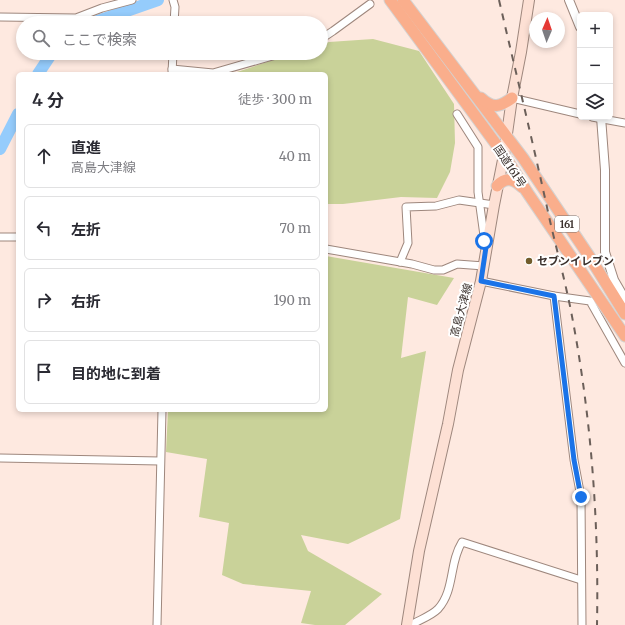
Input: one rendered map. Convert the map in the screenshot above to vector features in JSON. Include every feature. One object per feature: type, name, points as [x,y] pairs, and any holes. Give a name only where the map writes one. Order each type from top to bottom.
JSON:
[{"type":"highway","name":"国道161号","points":[[390,0],[503,138],[529,167],[589,256],[625,314]]},
{"type":"highway","name":"国道161号","points":[[403,0],[446,58],[466,82],[503,138],[510,166],[625,336]]},
{"type":"highway","points":[[446,58],[455,74],[503,138]]},
{"type":"highway","points":[[466,82],[481,99],[490,105],[502,105],[512,98]]},
{"type":"highway","points":[[498,181],[510,166],[522,165],[529,167]]},
{"type":"highway","points":[[498,181],[511,179],[516,181],[527,192]]},
{"type":"main road","name":"高島大津線","points":[[407,625],[419,551],[448,424],[458,370],[484,266],[498,181],[503,138],[521,52],[529,0]]},
{"type":"street","points":[[81,16],[102,8],[132,0]]},
{"type":"street","points":[[173,0],[175,7],[174,16]]},
{"type":"street","points":[[568,0],[577,20]]},
{"type":"street","points":[[328,35],[370,4]]},
{"type":"street","points":[[0,16],[16,16]]},
{"type":"street","points":[[172,72],[173,60]]},
{"type":"street","points":[[216,72],[258,60]]},
{"type":"street","points":[[512,98],[577,113]]},
{"type":"street","points":[[457,114],[478,147],[478,192],[486,247]]},
{"type":"street","points":[[602,120],[605,170],[605,252],[614,280],[625,299]]},
{"type":"street","points":[[613,120],[625,122]]},
{"type":"street","points":[[400,262],[408,243],[406,207],[436,206],[459,200],[494,205]]},
{"type":"street","points":[[0,237],[16,237]]},
{"type":"street","points":[[328,249],[400,262],[434,270],[443,270],[457,264],[484,266]]},
{"type":"street","points":[[481,281],[554,296],[590,301],[625,363]]},
{"type":"street","points":[[554,296],[574,460],[581,497],[582,625]]},
{"type":"street","points":[[157,625],[162,412]]},
{"type":"street","points":[[0,458],[160,461]]},
{"type":"street","points":[[411,625],[437,609],[448,592],[457,550],[462,542],[582,580]]},
{"type":"green space","points":[[373,39],[419,51],[454,104],[455,143],[450,172],[437,198],[401,197],[343,204],[328,204],[328,72],[237,72],[273,60],[328,60],[329,42]]},
{"type":"green space","points":[[328,256],[454,278],[437,305],[408,297],[401,358],[426,351],[400,519],[348,544],[301,535],[308,551],[382,594],[345,625],[315,625],[301,623],[311,591],[243,584],[222,575],[229,523],[199,517],[207,459],[166,452],[168,412],[328,412]]},
{"type":"waterway","points":[[112,16],[158,0]]},
{"type":"waterway","points":[[39,72],[47,60]]},
{"type":"waterway","points":[[0,149],[16,118]]},
{"type":"railway","points":[[499,0],[566,288],[578,350],[589,428],[595,507],[597,546],[597,625]]},
{"type":"place","name":"セブンイレブン","points":[[529,261]]},
{"type":"route","points":[[484,241],[486,247],[481,281],[554,296],[574,460],[581,497]]}]
